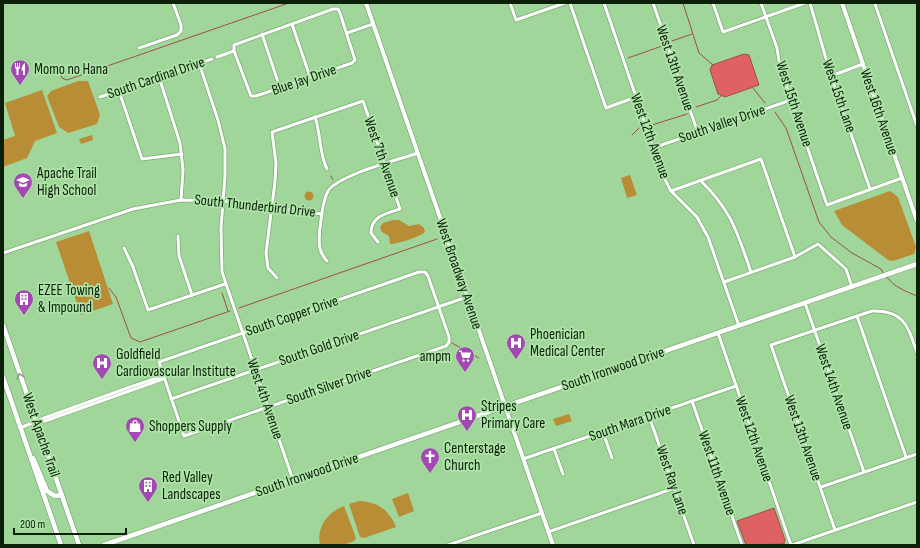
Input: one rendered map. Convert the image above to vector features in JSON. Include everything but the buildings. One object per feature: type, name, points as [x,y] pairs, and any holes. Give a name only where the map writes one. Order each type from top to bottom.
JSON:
[{"type":"main road","name":"West Broadway Avenue","points":[[366,3],[553,545]]},
{"type":"main road","name":"West 16th Avenue","points":[[842,3],[917,221]]},
{"type":"main road","name":"South Ironwood Drive","points":[[104,545],[917,264]]},
{"type":"main road","name":"West Apache Trail","points":[[3,325],[6,341],[79,545]]},
{"type":"main road","name":"West Apache Trail","points":[[3,377],[61,545]]},
{"type":"main road","points":[[29,453],[35,460],[47,491],[55,496],[62,495]]},
{"type":"street","points":[[139,48],[176,35],[181,31],[181,25],[173,3]]},
{"type":"street","points":[[510,3],[516,20],[565,3]]},
{"type":"street","points":[[570,3],[606,108],[636,97]]},
{"type":"street","name":"West 12th Avenue","points":[[604,3],[663,176],[671,191],[697,217],[708,237],[739,326]]},
{"type":"street","name":"West 13th Avenue","points":[[653,3],[698,133]]},
{"type":"street","points":[[713,3],[723,32],[805,3]]},
{"type":"street","name":"West 15th Avenue","points":[[761,3],[791,100],[827,204],[870,189]]},
{"type":"street","name":"West 15th Lane","points":[[810,3],[831,76],[870,189]]},
{"type":"street","points":[[876,3],[917,126]]},
{"type":"street","points":[[234,51],[234,45],[262,34],[338,9],[347,33],[373,24]]},
{"type":"street","points":[[292,24],[310,78]]},
{"type":"street","name":"Blue Jay Drive","points":[[234,51],[251,96],[256,96],[352,63],[355,60],[347,33]]},
{"type":"street","points":[[262,34],[280,88]]},
{"type":"street","name":"South Cardinal Drive","points":[[217,57],[234,51]]},
{"type":"street","name":"South Cardinal Drive","points":[[100,97],[212,58]]},
{"type":"street","name":"West 4th Avenue","points":[[199,63],[218,120],[225,149],[226,170],[220,259],[225,284],[293,480]]},
{"type":"street","points":[[831,76],[863,64]]},
{"type":"street","points":[[159,77],[177,131],[182,154],[181,200]]},
{"type":"street","points":[[119,91],[142,159],[182,154]]},
{"type":"street","name":"South Valley Drive","points":[[653,148],[791,100]]},
{"type":"street","name":"West 7th Avenue","points":[[315,117],[363,101],[400,209],[379,216],[374,221],[371,233],[378,242]]},
{"type":"street","points":[[277,278],[268,268],[266,253],[276,163],[272,132],[315,117],[320,132],[322,160],[327,170]]},
{"type":"street","name":"South Thunderbird Drive","points":[[3,253],[133,209],[181,200],[223,201],[322,214],[324,199],[329,189],[335,183],[342,179],[418,153]]},
{"type":"street","points":[[671,191],[761,159],[795,257]]},
{"type":"street","points":[[870,189],[902,178]]},
{"type":"street","points":[[700,180],[725,207],[734,225],[751,272]]},
{"type":"street","points":[[322,214],[318,246],[321,255],[327,261]]},
{"type":"street","points":[[178,236],[179,256],[192,295]]},
{"type":"street","points":[[724,282],[795,257],[818,244],[846,269],[852,287]]},
{"type":"street","points":[[124,248],[134,267],[148,310],[225,284]]},
{"type":"street","name":"South Copper Drive","points":[[164,378],[159,362],[419,272],[425,272],[428,276],[439,307]]},
{"type":"street","name":"South Gold Drive","points":[[171,399],[467,297]]},
{"type":"street","name":"West 14th Avenue","points":[[805,303],[864,472]]},
{"type":"street","name":"South Silver Drive","points":[[171,399],[184,436],[446,346],[449,342],[449,337],[439,307]]},
{"type":"street","points":[[815,331],[872,311],[883,311],[895,315],[908,326],[917,353]]},
{"type":"street","points":[[857,316],[906,458]]},
{"type":"street","name":"West 13th Avenue","points":[[815,331],[771,345],[835,530]]},
{"type":"street","name":"West 12th Avenue","points":[[718,333],[791,545]]},
{"type":"street","points":[[20,428],[36,422],[45,422],[69,411],[164,378],[171,399]]},
{"type":"street","name":"South Mara Drive","points":[[523,459],[736,386]]},
{"type":"street","name":"West 11th Avenue","points":[[692,401],[742,545]]},
{"type":"street","name":"West Ray Lane","points":[[650,416],[694,545]]},
{"type":"street","points":[[603,432],[612,458]]},
{"type":"street","points":[[554,449],[563,474]]},
{"type":"street","points":[[821,487],[917,454]]},
{"type":"street","points":[[548,532],[674,488]]},
{"type":"street","points":[[791,545],[917,502]]},
{"type":"street","points":[[448,545],[542,513]]},
{"type":"shaded area","points":[[744,54],[749,55],[759,85],[725,97],[718,94],[710,70],[712,65]]},
{"type":"shaded area","points":[[78,81],[88,81],[100,115],[97,124],[68,133],[59,127],[47,96],[51,91]]},
{"type":"shaded area","points":[[42,90],[57,133],[35,141],[27,158],[3,167],[3,140],[15,136],[5,103]]},
{"type":"shaded area","points":[[92,135],[93,140],[81,144],[79,139]]},
{"type":"shaded area","points":[[630,175],[637,195],[627,198],[621,178]]},
{"type":"shaded area","points":[[309,191],[314,196],[309,201],[304,196]]},
{"type":"shaded area","points":[[890,191],[898,197],[916,247],[914,254],[893,261],[888,260],[842,225],[834,211]]},
{"type":"shaded area","points":[[399,220],[409,226],[419,224],[424,228],[425,232],[408,240],[390,244],[389,236],[382,232],[380,227],[383,223]]},
{"type":"shaded area","points":[[89,231],[113,304],[81,315],[56,242]]},
{"type":"shaded area","points":[[569,414],[572,421],[556,426],[553,419]]},
{"type":"shaded area","points":[[408,493],[414,511],[399,517],[392,499]]},
{"type":"shaded area","points":[[359,501],[372,503],[382,508],[390,516],[396,527],[364,538],[360,537],[349,504]]},
{"type":"shaded area","points":[[344,506],[356,538],[354,541],[343,545],[320,545],[320,532],[324,521],[333,512]]},
{"type":"shaded area","points":[[774,508],[785,540],[784,544],[746,545],[737,521]]},
{"type":"waterway","points":[[58,66],[62,78],[67,80],[289,3]]},
{"type":"waterway","points":[[683,3],[699,53],[713,65]]},
{"type":"waterway","points":[[672,41],[692,34]]},
{"type":"waterway","points":[[628,58],[662,46]]},
{"type":"waterway","points":[[753,88],[765,103]]},
{"type":"waterway","points":[[696,107],[717,100],[722,95]]},
{"type":"waterway","points":[[775,112],[786,128],[819,222],[831,237],[852,253],[881,269],[884,274]]},
{"type":"waterway","points":[[652,125],[687,114]]},
{"type":"waterway","points":[[632,135],[639,128]]},
{"type":"waterway","points":[[331,176],[333,180]]},
{"type":"waterway","points":[[239,308],[437,239]]},
{"type":"waterway","points":[[886,276],[896,286],[917,296]]},
{"type":"waterway","points":[[109,288],[116,297],[131,338],[140,342],[230,311]]},
{"type":"waterway","points":[[222,293],[228,311]]},
{"type":"waterway","points":[[452,343],[479,358]]},
{"type":"place","name":"Momo no Hana","points":[[20,86]]},
{"type":"place","name":"Apache Trail High School","points":[[23,199]]},
{"type":"place","name":"EZEE Towing & Impound","points":[[24,316]]},
{"type":"place","name":"Phoenician Medical Center","points":[[516,360]]},
{"type":"place","name":"ampm","points":[[465,373]]},
{"type":"place","name":"Goldfield Cardiovascular Institute","points":[[102,380]]},
{"type":"place","name":"Stripes Primary Care","points":[[467,432]]},
{"type":"place","name":"Shoppers Supply","points":[[135,443]]},
{"type":"place","name":"Centerstage Church","points":[[430,474]]},
{"type":"place","name":"Red Valley Landscapes","points":[[148,503]]}]
